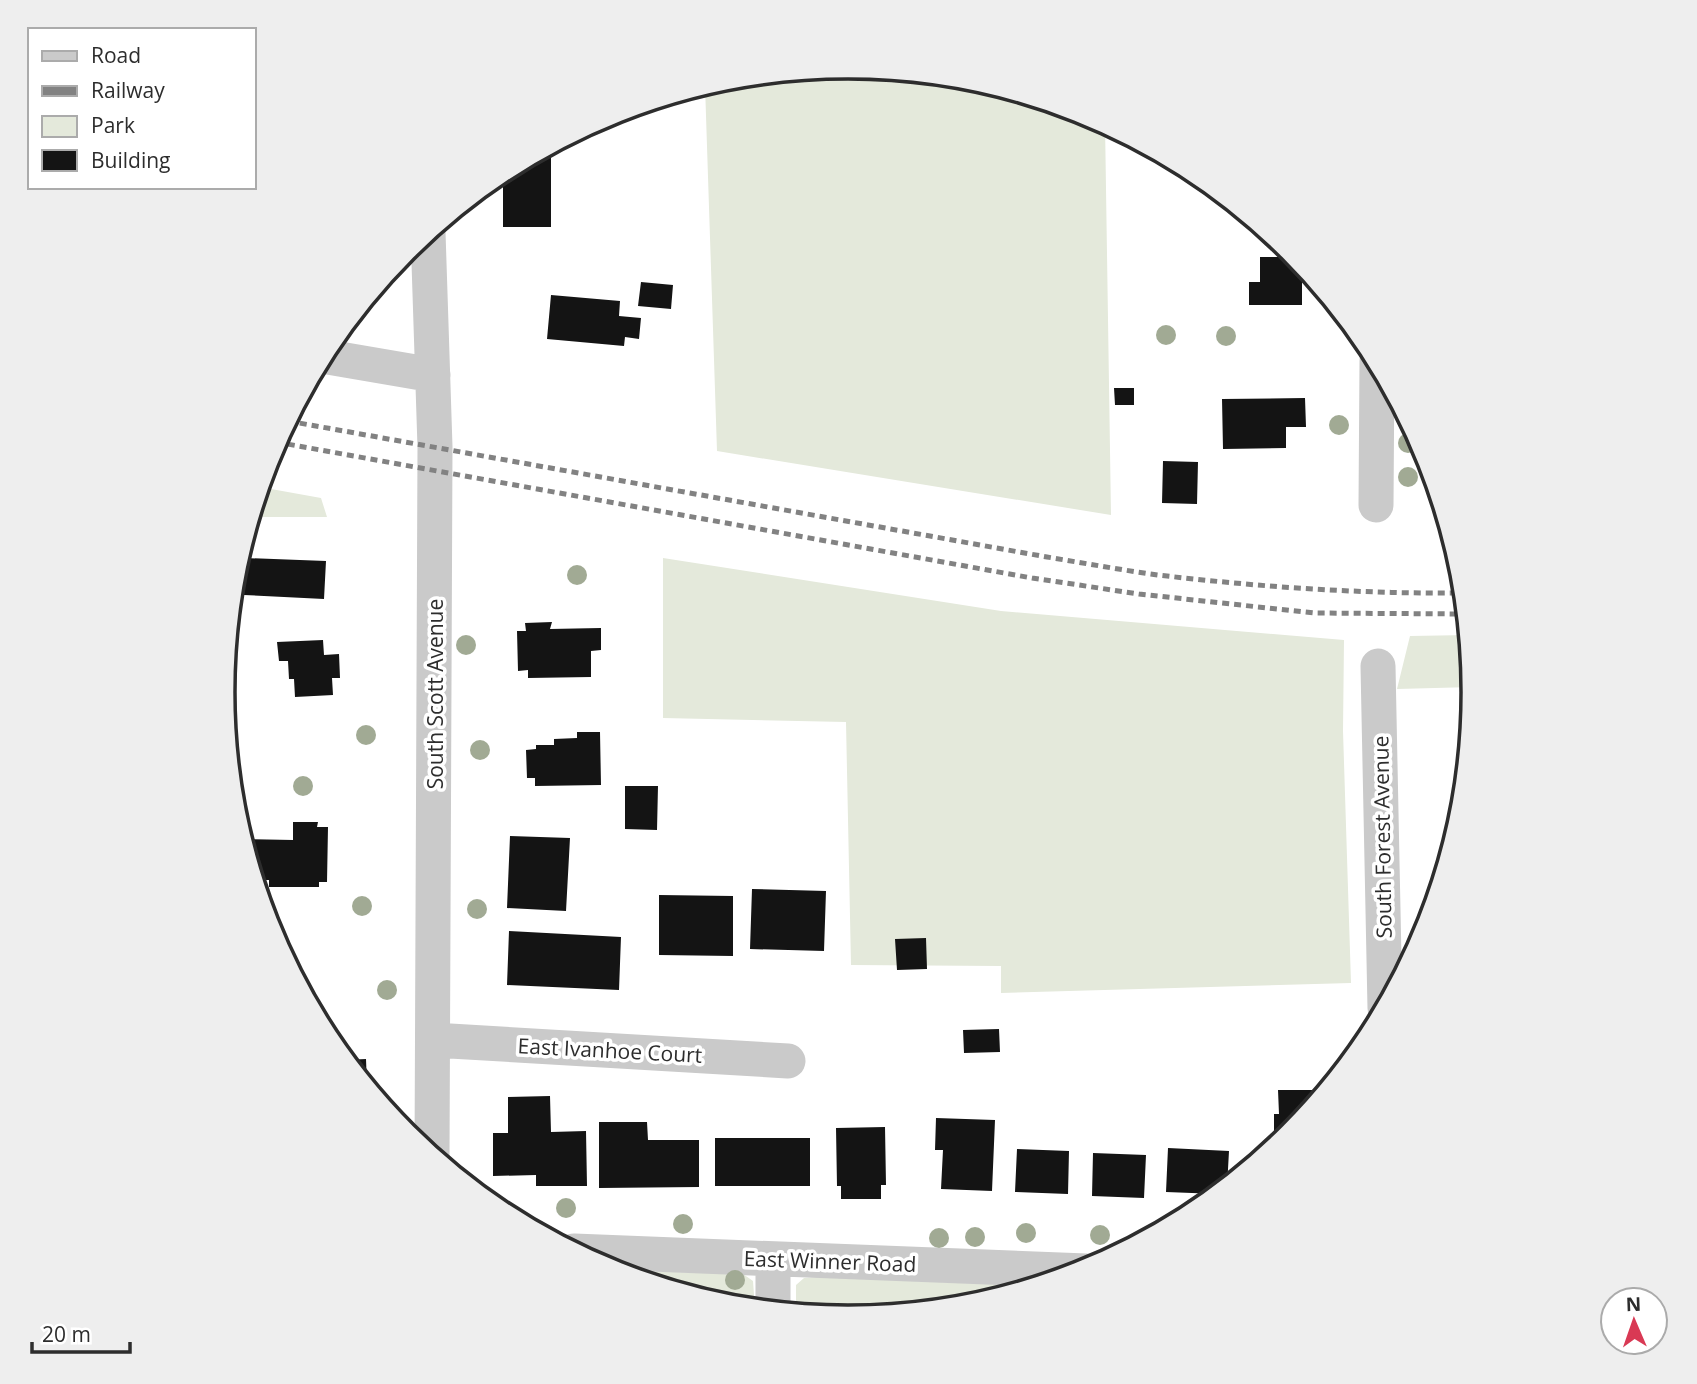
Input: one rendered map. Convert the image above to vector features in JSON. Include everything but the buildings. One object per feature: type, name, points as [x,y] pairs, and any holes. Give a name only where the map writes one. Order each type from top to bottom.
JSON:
[{"type":"street","name":"South Scott Avenue","points":[[428,245],[435,447],[432,1142]]},
{"type":"street","points":[[334,358],[433,375]]},
{"type":"street","points":[[1376,505],[1377,380]]},
{"type":"street","name":"South Forest Avenue","points":[[1378,666],[1385,990]]},
{"type":"street","name":"East Ivanhoe Court","points":[[433,1040],[788,1061]]},
{"type":"street","name":"East Winner Road","points":[[599,1252],[1054,1270]]},
{"type":"street","points":[[773,1259],[773,1300]]},
{"type":"green space","points":[[808,80],[889,80],[929,84],[1007,100],[1046,111],[1105,135],[1111,515],[717,451],[705,96],[768,84]]},
{"type":"green space","points":[[270,489],[321,498],[327,517],[261,517]]},
{"type":"green space","points":[[663,558],[1001,611],[1344,640],[1343,731],[1351,983],[1001,993],[1001,966],[851,965],[846,722],[663,718]]},
{"type":"green space","points":[[1459,635],[1462,687],[1397,689],[1410,636]]},
{"type":"green space","points":[[646,1271],[743,1274],[753,1281],[753,1297],[729,1293]]},
{"type":"green space","points":[[804,1278],[1004,1285],[929,1300],[889,1304],[796,1303],[796,1285]]},
{"type":"railway","points":[[297,423],[1144,573],[1311,589],[1454,593]]},
{"type":"railway","points":[[288,444],[1032,578],[1139,594],[1314,613],[1457,614]]}]
